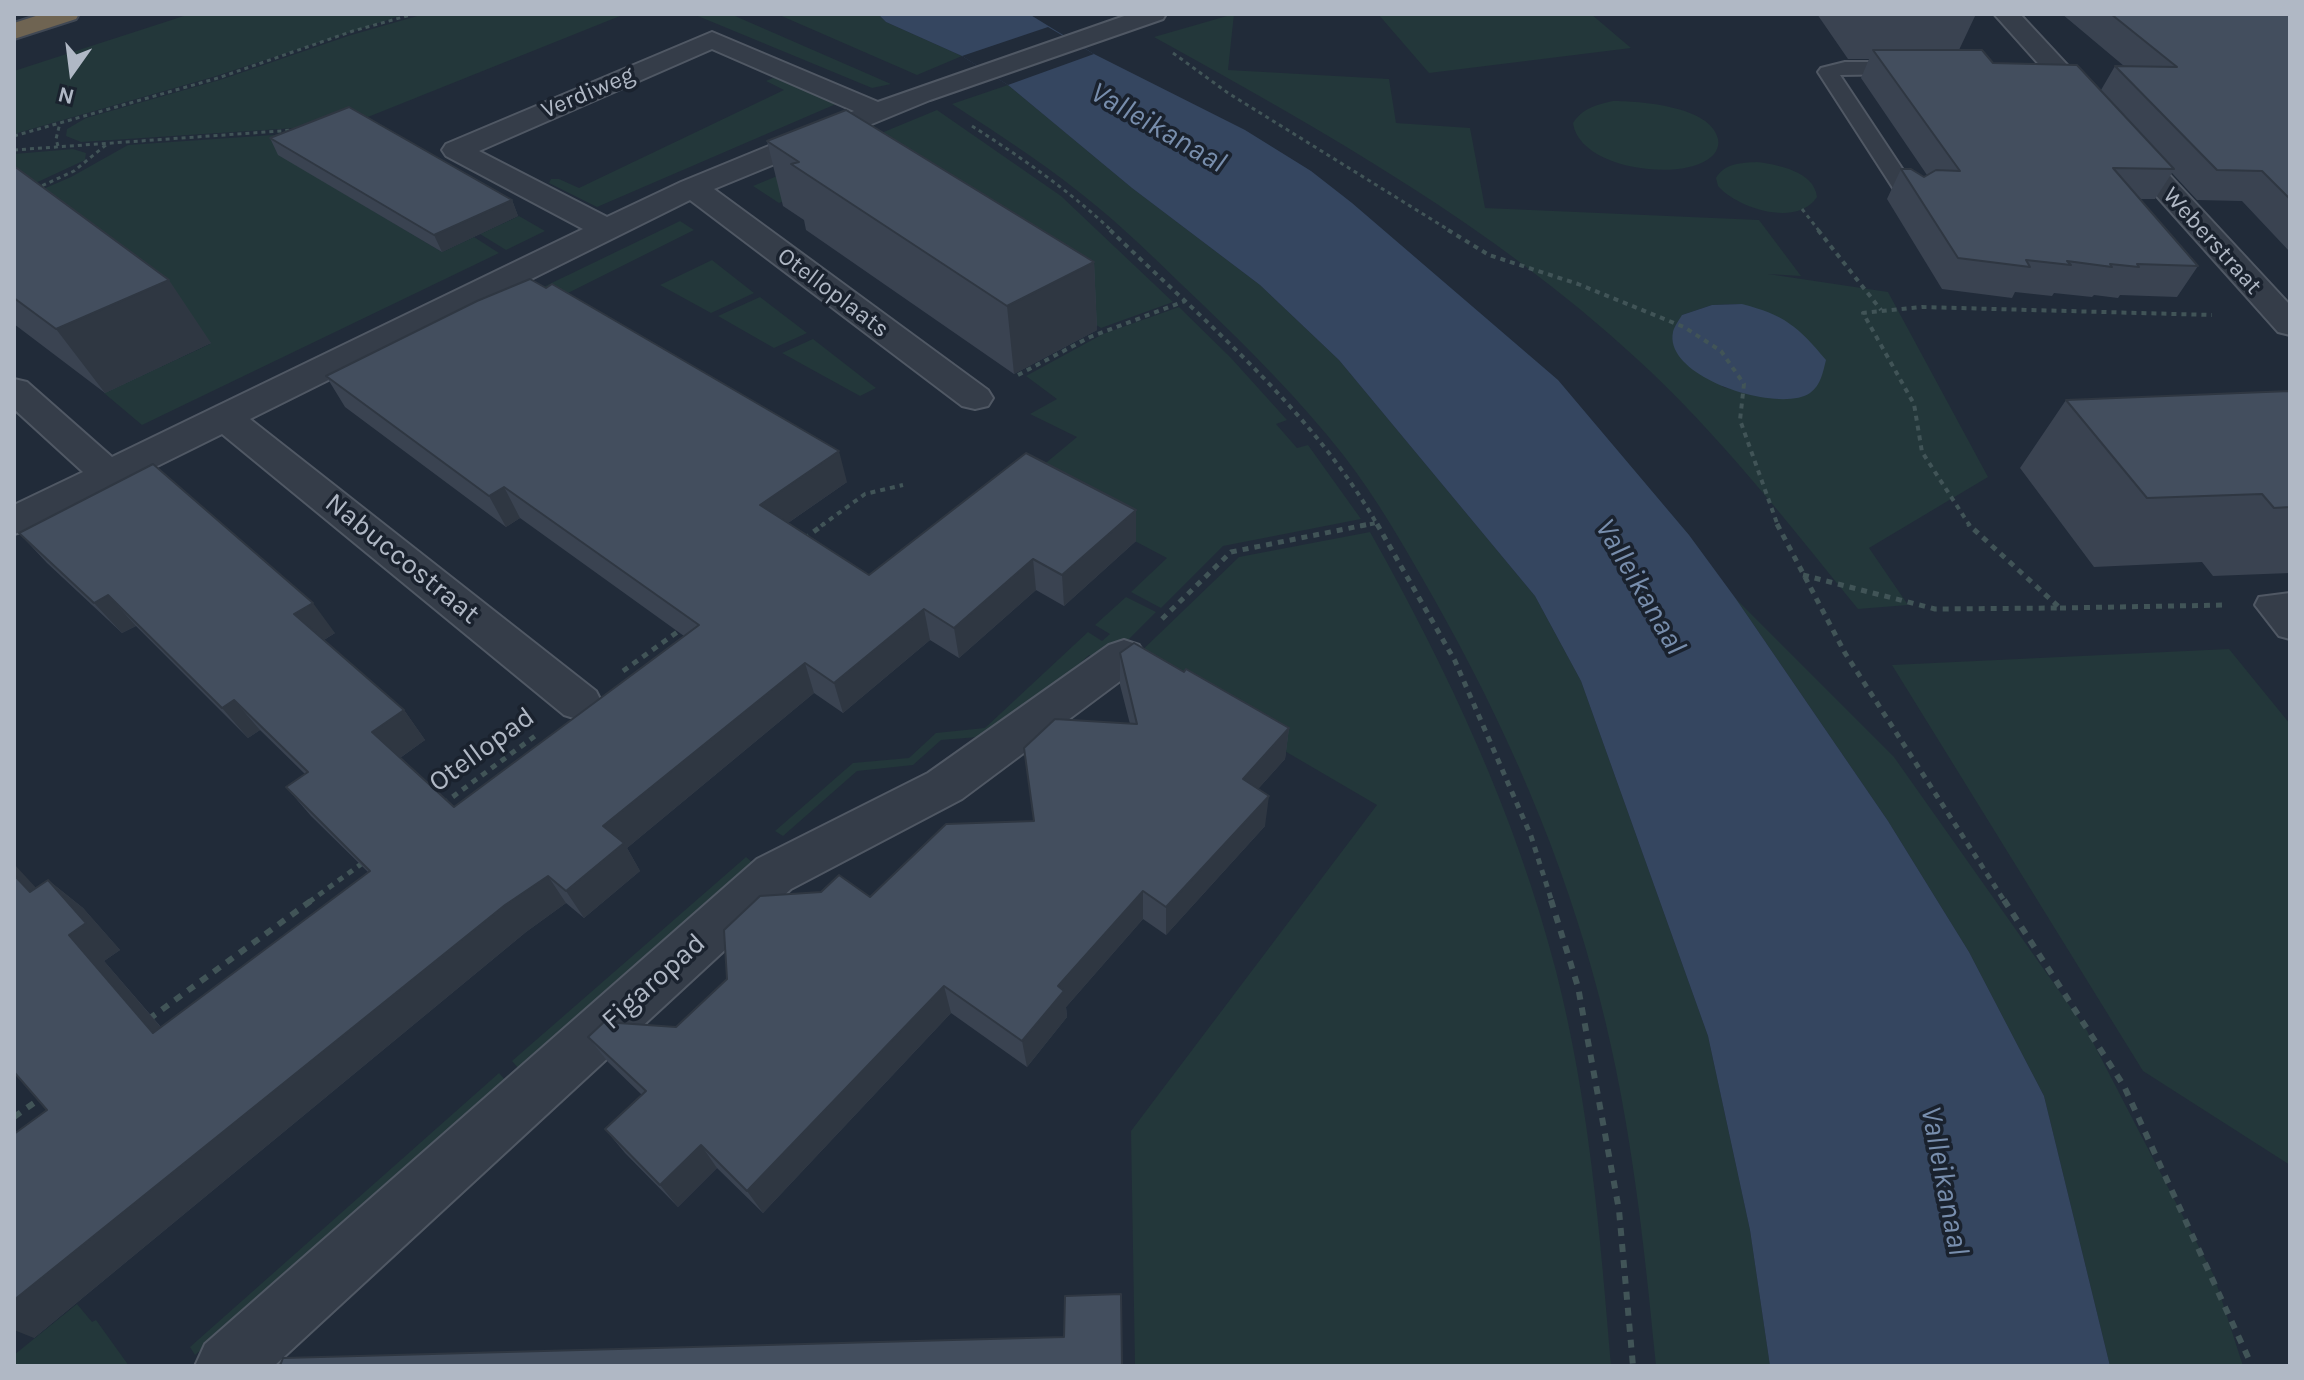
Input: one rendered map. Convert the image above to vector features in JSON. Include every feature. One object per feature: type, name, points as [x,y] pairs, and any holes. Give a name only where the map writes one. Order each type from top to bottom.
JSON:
[{"type":"highway","points":[[14,31],[67,14]]},
{"type":"street","points":[[14,521],[691,188],[921,94],[1070,40],[1154,14]]},
{"type":"street","name":"Weberstraat","points":[[2006,14],[2042,70],[2285,321]]},
{"type":"street","name":"Verdiweg","points":[[606,229],[456,150],[712,40],[876,111]]},
{"type":"street","name":"Otelloplaats","points":[[691,188],[717,203],[736,221],[975,398]]},
{"type":"street","points":[[14,390],[107,473]]},
{"type":"street","name":"Nabuccostraat","points":[[223,416],[580,703]]},
{"type":"street","name":"Figaropad","points":[[227,1366],[774,874],[945,786],[1124,656]]},
{"type":"lane","points":[[1910,197],[1828,72],[1845,68],[1923,68]]},
{"type":"lane","points":[[2280,604],[2290,628]]},
{"type":"path","points":[[14,136],[226,76],[353,31],[414,14]]},
{"type":"path","points":[[1118,25],[1146,35],[1228,93],[1489,255],[1578,284],[1684,327],[1721,351],[1744,384],[1740,420],[1776,523],[1803,575],[1845,653],[2124,1086],[2252,1366]]},
{"type":"path","points":[[921,94],[1053,181],[1090,210],[1286,401],[1338,466],[1377,523],[1455,661],[1531,836],[1578,987],[1619,1210],[1633,1366]]},
{"type":"path","points":[[58,146],[56,139],[60,122]]},
{"type":"path","points":[[14,150],[299,130]]},
{"type":"path","points":[[29,192],[94,159],[107,143]]},
{"type":"path","points":[[1802,209],[1882,311]]},
{"type":"path","points":[[975,398],[1090,337],[1185,301]]},
{"type":"path","points":[[2060,608],[1970,527],[1922,452],[1914,404],[1863,313],[1922,307],[2285,321]]},
{"type":"path","points":[[801,541],[865,494],[903,485]]},
{"type":"path","points":[[1124,656],[1231,552],[1377,523]]},
{"type":"path","points":[[1803,575],[1935,609],[2280,604]]},
{"type":"path","name":"Otellopad","points":[[433,811],[685,626]]},
{"type":"path","points":[[141,1024],[369,857]]},
{"type":"path","points":[[14,1117],[52,1089]]},
{"type":"green space","points":[[190,14],[406,14],[213,77],[14,134],[14,71]]},
{"type":"green space","points":[[424,14],[625,14],[333,131],[311,127],[81,142],[66,136],[67,129],[86,118],[223,79],[348,36]]},
{"type":"green space","points":[[693,14],[735,16],[891,84],[872,88]]},
{"type":"green space","points":[[777,14],[878,14],[886,22],[962,56],[917,75]]},
{"type":"green space","points":[[1234,14],[1228,70],[1389,79],[1396,123],[1470,128],[1485,208],[1759,220],[1801,276],[1768,274],[1888,292],[1988,477],[1869,548],[1908,605],[1858,609],[1696,417],[1637,359],[1524,266],[1466,223],[1344,145],[1154,37]],"holes":[[[1742,304],[1778,399],[1723,387],[1682,315],[1712,305]]]},
{"type":"green space","points":[[1378,14],[1591,14],[1631,48],[1429,73]]},
{"type":"green space","points":[[775,77],[836,104],[597,207],[549,183],[551,179],[559,179],[579,188],[784,90],[766,81]]},
{"type":"green space","points":[[1008,85],[1132,188],[1260,285],[1339,360],[1535,596],[1581,681],[1708,1036],[1750,1230],[1770,1366],[1656,1366],[1641,1228],[1620,1091],[1600,1000],[1569,895],[1508,743],[1402,542],[1327,435],[1275,376],[1219,320],[1126,231],[1083,195],[952,104]]},
{"type":"green space","points":[[1613,101],[1656,104],[1689,112],[1713,128],[1718,139],[1717,149],[1707,160],[1673,169],[1630,166],[1610,160],[1592,151],[1579,138],[1573,123],[1586,111]]},
{"type":"green space","points":[[937,110],[1061,196],[1173,302],[1101,328],[859,171],[779,203],[753,186]]},
{"type":"green space","points":[[302,133],[278,154],[442,252],[474,237],[499,253],[142,425],[104,393],[210,344],[20,199],[71,177],[128,145]]},
{"type":"green space","points":[[73,149],[86,153],[85,160],[14,193],[14,154]]},
{"type":"green space","points":[[1757,162],[1802,175],[1814,188],[1817,197],[1808,206],[1782,213],[1752,207],[1718,186],[1716,178],[1724,169]]},
{"type":"green space","points":[[519,216],[545,231],[506,250],[480,234]]},
{"type":"green space","points":[[680,221],[694,230],[548,303],[533,292]]},
{"type":"green space","points":[[712,260],[754,293],[711,313],[660,285]]},
{"type":"green space","points":[[760,297],[807,333],[774,348],[718,316]]},
{"type":"green space","points":[[1179,307],[1287,420],[1276,424],[1297,448],[1308,445],[1361,519],[1223,546],[1161,608],[1131,592],[1167,558],[1023,482],[1077,437],[1030,414],[1057,399],[1026,376],[1103,334]]},
{"type":"green space","points":[[813,339],[876,388],[860,396],[782,353]]},
{"type":"green space","points":[[1370,532],[1453,691],[1500,800],[1540,913],[1567,1020],[1585,1118],[1611,1366],[1135,1366],[1131,1131],[1377,805],[1131,661],[1239,557]]},
{"type":"green space","points":[[1126,597],[1156,612],[1104,664],[1089,655],[1035,705],[1027,701],[990,736],[941,740],[913,765],[857,771],[783,836],[775,831],[853,763],[909,758],[936,733],[985,728],[1088,632],[1102,641],[1110,634],[1095,625]]},
{"type":"green space","points":[[1736,599],[1894,757],[2086,1029],[2214,1276],[2243,1366],[2110,1366],[2044,1096],[1969,952],[1888,821]]},
{"type":"green space","points":[[2229,649],[2290,724],[2290,1165],[2143,1071],[1892,665]]},
{"type":"green space","points":[[746,857],[753,863],[519,1069],[512,1061]]},
{"type":"green space","points":[[499,1073],[506,1081],[195,1355],[190,1347]]},
{"type":"green space","points":[[77,1304],[92,1322],[96,1320],[129,1366],[14,1366],[14,1355]]},
{"type":"water","name":"Valleikanaal","points":[[878,14],[1029,14],[1094,54],[1245,130],[1311,171],[1352,203],[1558,380],[1689,535],[1736,599],[1888,821],[1969,952],[2044,1096],[2110,1366],[1770,1366],[1750,1230],[1708,1036],[1581,681],[1535,596],[1339,360],[1260,285],[1132,188],[1008,85],[962,56],[886,22]]},
{"type":"water","points":[[1742,304],[1789,323],[1826,360],[1823,374],[1814,390],[1795,398],[1751,395],[1726,388],[1686,364],[1675,349],[1673,332],[1682,315],[1712,305]]},
{"type":"pier","points":[[1048,27],[1094,54],[1008,85],[962,56]]},
{"type":"building","points":[[2111,14],[2290,14],[2290,199],[2262,171],[2217,170],[2115,66],[2177,67]]},
{"type":"building","points":[[1873,50],[1982,50],[1993,63],[2077,65],[2174,169],[2113,168],[2198,266],[2110,264],[2112,267],[2026,260],[2030,267],[1958,258],[1901,169],[1911,169],[1924,177],[1936,170],[1960,171]]},
{"type":"building","points":[[349,107],[512,200],[434,235],[270,138]]},
{"type":"building","points":[[846,110],[1094,262],[1007,306],[791,164],[799,162],[767,141]]},
{"type":"building","points":[[14,166],[169,280],[56,329],[14,298]]},
{"type":"building","points":[[530,279],[546,288],[552,284],[839,451],[760,505],[869,575],[1026,453],[1136,510],[1062,575],[1033,559],[954,628],[924,609],[834,683],[805,663],[603,826],[624,843],[566,891],[548,876],[505,905],[14,1300],[14,1134],[47,1110],[14,1072],[14,875],[30,892],[48,880],[86,923],[69,935],[153,1033],[370,871],[286,787],[308,772],[234,700],[222,708],[108,595],[94,603],[19,533],[153,464],[313,603],[294,614],[404,710],[372,732],[454,807],[699,625],[504,487],[489,496],[326,376],[477,301]]},
{"type":"building","points":[[2290,391],[2290,507],[2274,508],[2262,494],[2147,498],[2066,400]]},
{"type":"building","points":[[1134,643],[1289,728],[1243,779],[1269,796],[1166,907],[1143,891],[1058,986],[1064,991],[1022,1041],[944,986],[747,1191],[701,1145],[660,1185],[605,1129],[646,1091],[588,1037],[604,1022],[676,1027],[727,979],[724,930],[760,896],[821,892],[839,875],[870,897],[946,824],[1034,821],[1024,748],[1055,719],[1137,724],[1120,653]]},
{"type":"building","points":[[1121,1294],[1122,1366],[280,1366],[283,1358],[1064,1337],[1065,1296]]}]
